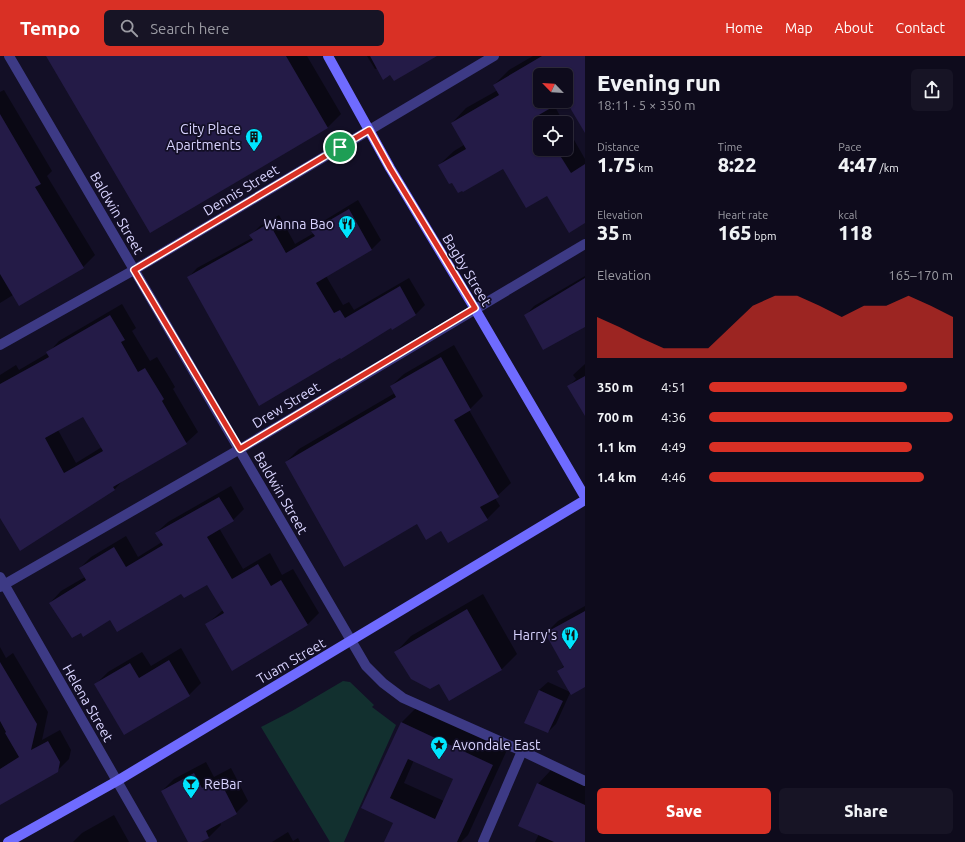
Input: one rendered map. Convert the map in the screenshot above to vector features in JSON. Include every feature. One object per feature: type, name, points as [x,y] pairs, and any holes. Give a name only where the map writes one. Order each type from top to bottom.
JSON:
[{"type":"street","name":"Baldwin Street","points":[[9,56],[366,666],[383,683],[403,698],[585,781]]},
{"type":"street","name":"Bagby Street","points":[[328,56],[390,168],[475,308],[585,498]]},
{"type":"street","name":"Dennis Street","points":[[0,345],[134,270],[494,56]]},
{"type":"street","name":"Drew Street","points":[[2,583],[240,449],[585,244]]},
{"type":"street","name":"Tuam Street","points":[[8,842],[117,781],[351,642],[438,587],[585,498]]},
{"type":"street","name":"Helena Street","points":[[2,583],[152,842]]},
{"type":"street","points":[[483,842],[522,751]]},
{"type":"green space","points":[[343,681],[350,682],[374,705],[372,707],[396,725],[344,842],[330,842],[261,727],[292,711]]},
{"type":"building","points":[[46,56],[286,56],[328,128],[150,233]]},
{"type":"building","points":[[370,56],[437,56],[394,81],[390,75],[383,80]]},
{"type":"building","points":[[542,56],[585,56],[585,133],[570,108],[573,108],[573,68],[533,68],[533,108],[551,108],[537,116],[533,116],[533,156],[560,156],[571,173],[585,164],[585,223],[569,233],[547,196],[526,208],[503,169],[463,192],[458,193],[452,183],[449,184],[438,165],[466,149],[451,123],[499,95],[493,85]]},
{"type":"building","points":[[0,114],[41,184],[35,187],[84,268],[19,306],[0,274]]},
{"type":"building","points":[[349,209],[372,250],[316,283],[334,313],[340,310],[345,318],[400,286],[416,315],[392,330],[391,328],[341,359],[340,358],[259,406],[187,277],[253,240],[249,235],[269,223],[286,253],[315,236],[311,231]]},
{"type":"building","points":[[585,278],[585,327],[543,350],[524,315]]},
{"type":"building","points":[[110,315],[125,340],[121,342],[138,372],[145,368],[164,399],[162,401],[187,444],[113,487],[115,490],[20,551],[0,518],[0,384],[49,357],[46,352]],"holes":[[[83,417],[103,451],[64,473],[45,438]]]},
{"type":"building","points":[[441,357],[471,410],[454,420],[499,497],[480,507],[488,520],[448,543],[441,531],[426,540],[417,524],[344,567],[285,462],[396,397],[390,386]]},
{"type":"building","points":[[585,376],[585,416],[567,386]]},
{"type":"building","points":[[219,497],[234,521],[207,537],[232,579],[258,564],[271,586],[281,580],[308,625],[232,671],[205,624],[224,613],[207,585],[184,598],[181,594],[117,632],[110,620],[83,637],[81,633],[72,638],[49,603],[86,580],[79,568],[114,547],[126,567],[163,545],[155,533]]},
{"type":"building","points":[[467,609],[502,670],[449,701],[439,684],[430,689],[411,679],[394,652]]},
{"type":"building","name":"Harry's","points":[[585,611],[585,687],[571,695],[557,671],[564,667],[545,633]]},
{"type":"building","points":[[169,660],[190,696],[124,735],[94,684],[130,663],[139,678]]},
{"type":"building","points":[[0,662],[37,724],[31,750],[48,741],[60,762],[58,772],[0,805],[0,769],[19,757],[0,721]]},
{"type":"building","points":[[539,690],[563,701],[548,733],[524,723]]},
{"type":"building","points":[[401,722],[493,765],[457,842],[384,842],[393,823],[361,808]],"holes":[[[408,759],[453,779],[435,819],[390,798]]]},
{"type":"building","points":[[194,773],[202,788],[219,779],[237,814],[206,831],[209,838],[201,842],[188,842],[161,791]]},
{"type":"building","points":[[537,783],[585,805],[585,842],[554,842],[518,826]]},
{"type":"place","name":"City Place Apartments","points":[[254,152]]},
{"type":"place","name":"Wanna Bao","points":[[347,239]]},
{"type":"place","name":"Harry's","points":[[570,650]]},
{"type":"place","name":"Avondale East","points":[[439,760]]},
{"type":"place","name":"ReBar","points":[[191,799]]},
{"type":"route","points":[[369,130],[390,168],[475,308],[240,449],[134,270],[340,147],[369,130]]}]
